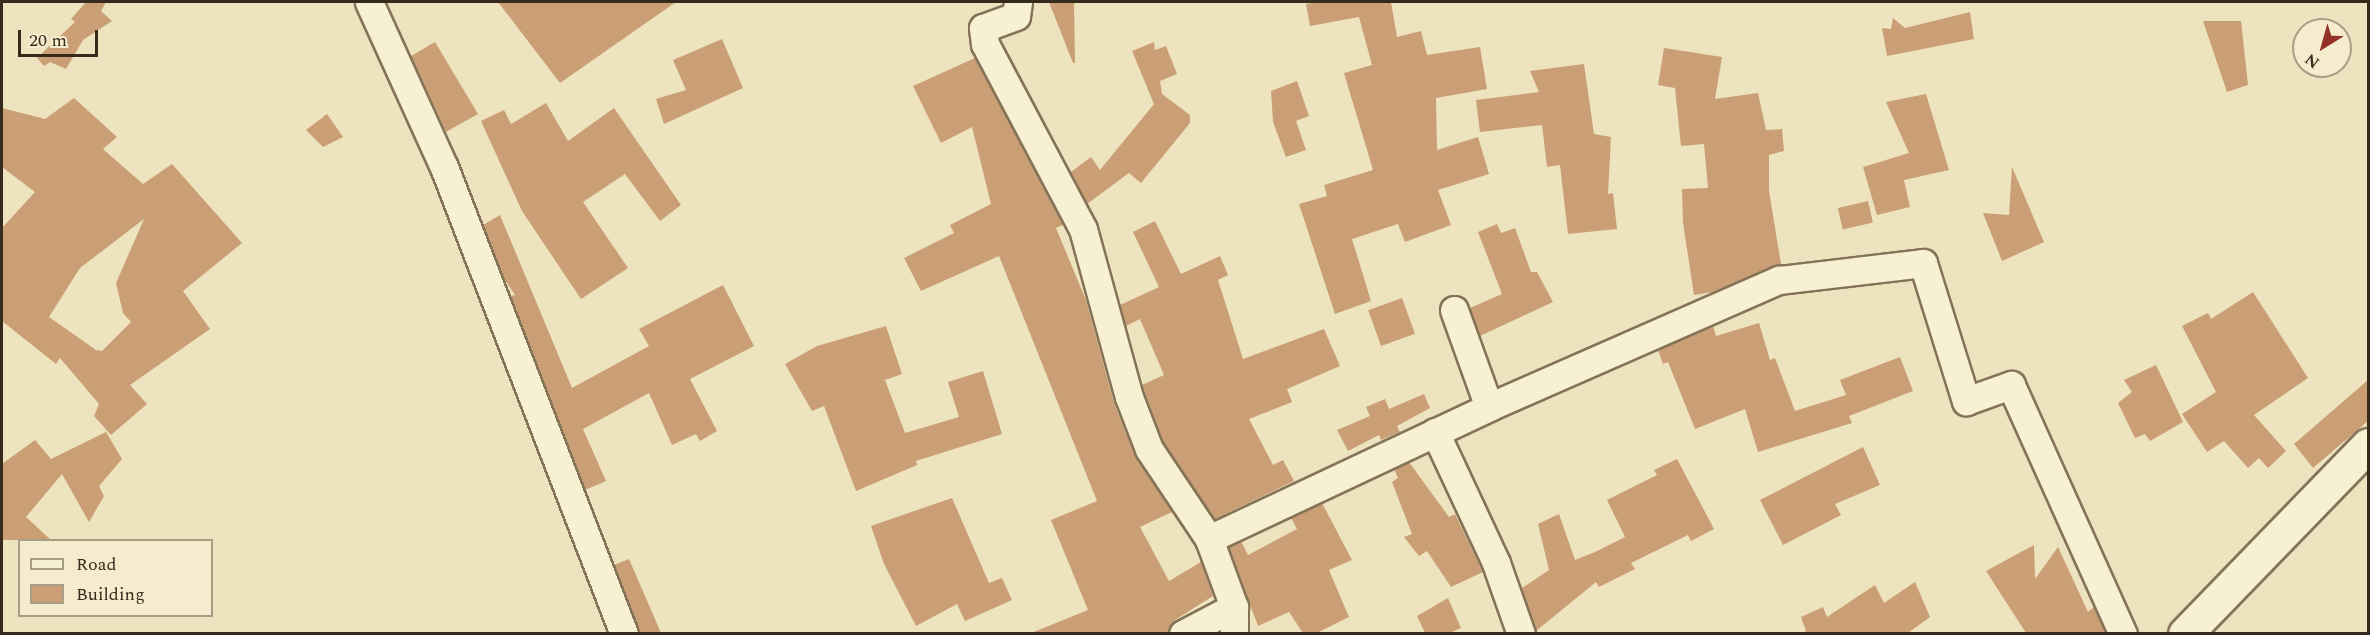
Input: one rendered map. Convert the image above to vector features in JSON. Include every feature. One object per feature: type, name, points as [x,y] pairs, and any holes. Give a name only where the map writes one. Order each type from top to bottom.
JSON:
[{"type":"street","points":[[369,2],[444,167],[624,633]]},
{"type":"street","points":[[1018,2],[1016,16],[983,28],[985,44],[1083,229],[1129,397],[1149,449],[1209,539],[1234,620],[1183,633]]},
{"type":"street","points":[[1209,539],[1488,407],[1779,280],[1923,263],[1966,401],[2011,385],[2123,633]]},
{"type":"street","points":[[1454,310],[1488,407]]},
{"type":"street","points":[[1435,432],[1496,563],[1521,633]]},
{"type":"street","points":[[2185,633],[2368,445]]},
{"type":"building","points":[[86,2],[106,2],[101,11],[112,21],[83,40],[66,69],[50,62],[44,66],[37,58],[75,22],[71,19]]},
{"type":"building","points":[[498,2],[676,2],[560,83]]},
{"type":"building","points":[[1049,2],[1074,2],[1075,63],[1073,63]]},
{"type":"building","points":[[1391,2],[1397,37],[1421,31],[1427,55],[1480,47],[1487,89],[1436,98],[1437,150],[1478,137],[1489,174],[1438,190],[1451,225],[1405,242],[1398,224],[1352,239],[1371,301],[1335,314],[1299,204],[1327,196],[1324,185],[1373,170],[1344,73],[1372,65],[1359,17],[1310,26],[1306,4]]},
{"type":"building","points":[[1970,12],[1974,39],[1887,56],[1882,28],[1891,29],[1893,18],[1905,28]]},
{"type":"building","points":[[2203,21],[2241,21],[2248,85],[2227,92]]},
{"type":"building","points":[[722,39],[743,88],[664,124],[656,99],[686,90],[673,60]]},
{"type":"building","points":[[435,42],[478,114],[446,132],[411,56]]},
{"type":"building","points":[[1154,42],[1155,50],[1166,46],[1177,74],[1160,81],[1162,94],[1190,115],[1190,123],[1141,183],[1129,173],[1087,204],[1071,172],[1091,157],[1100,170],[1154,104],[1132,51]]},
{"type":"building","points":[[1664,48],[1722,57],[1715,99],[1758,93],[1766,130],[1782,129],[1784,151],[1769,155],[1769,191],[1781,264],[1713,292],[1694,295],[1683,223],[1682,189],[1708,188],[1704,144],[1681,146],[1675,88],[1658,85]]},
{"type":"building","points":[[975,58],[1063,225],[1056,228],[1086,300],[1114,403],[1136,458],[1172,512],[1140,527],[1169,581],[1201,562],[1213,596],[1175,620],[1167,633],[1031,633],[1088,610],[1051,520],[1097,501],[999,256],[921,291],[904,258],[954,233],[950,225],[991,204],[972,127],[941,143],[913,86]]},
{"type":"building","points":[[1584,64],[1594,134],[1611,137],[1608,194],[1613,193],[1617,229],[1568,234],[1560,165],[1547,167],[1542,125],[1480,132],[1476,100],[1539,92],[1530,71]]},
{"type":"building","points":[[1297,81],[1309,116],[1296,121],[1306,150],[1286,157],[1273,122],[1271,91]]},
{"type":"building","points":[[1926,94],[1949,170],[1904,180],[1910,207],[1877,215],[1863,167],[1909,153],[1886,102]]},
{"type":"building","points":[[74,98],[117,137],[103,149],[143,184],[172,164],[242,243],[183,291],[210,329],[130,385],[147,404],[111,435],[94,416],[99,404],[60,358],[56,364],[2,321],[2,228],[35,192],[2,167],[2,108],[45,119]],"holes":[[[144,219],[116,283],[123,313],[131,322],[102,351],[96,350],[49,317],[80,268]]]},
{"type":"building","points":[[546,103],[568,141],[614,108],[681,205],[660,221],[625,174],[583,202],[628,268],[581,299],[522,211],[481,121],[504,110],[511,124]]},
{"type":"building","points":[[327,114],[343,137],[323,147],[306,130]]},
{"type":"building","points":[[2012,167],[2044,242],[2002,261],[1983,213],[2009,215]]},
{"type":"building","points":[[1868,201],[1873,222],[1843,229],[1838,208]]},
{"type":"building","points":[[500,215],[572,388],[649,346],[639,329],[723,285],[754,346],[690,379],[717,431],[700,441],[696,434],[672,445],[649,393],[583,429],[606,481],[585,490],[511,296],[515,295],[503,277],[483,225]]},
{"type":"building","points":[[1155,221],[1181,274],[1220,256],[1228,275],[1218,280],[1243,359],[1324,329],[1340,366],[1287,389],[1292,402],[1249,419],[1273,465],[1283,460],[1294,481],[1215,519],[1163,442],[1142,385],[1164,375],[1140,319],[1126,326],[1120,305],[1159,287],[1133,232]]},
{"type":"building","points":[[1497,224],[1501,233],[1515,228],[1531,272],[1537,272],[1553,302],[1480,336],[1470,308],[1502,294],[1478,232]]},
{"type":"building","points":[[2253,292],[2308,378],[2254,415],[2286,451],[2268,468],[2259,458],[2248,468],[2224,441],[2207,452],[2182,414],[2216,392],[2182,326],[2208,313],[2211,319]]},
{"type":"building","points":[[1402,298],[1415,334],[1381,346],[1368,310]]},
{"type":"building","points":[[1759,323],[1770,360],[1775,358],[1795,411],[1846,395],[1840,380],[1900,357],[1913,391],[1849,416],[1852,423],[1758,452],[1745,409],[1695,429],[1668,362],[1663,364],[1658,350],[1713,326],[1716,336]]},
{"type":"building","points":[[886,326],[902,374],[885,380],[905,433],[959,417],[948,382],[983,371],[1002,434],[916,461],[917,465],[856,491],[824,406],[812,411],[785,364],[817,346]]},
{"type":"building","points":[[2156,365],[2183,422],[2150,441],[2145,434],[2135,438],[2118,403],[2132,392],[2124,380]]},
{"type":"building","points":[[2368,380],[2368,421],[2313,468],[2294,444]]},
{"type":"building","points":[[1424,394],[1430,408],[1397,426],[1400,432],[1381,440],[1379,435],[1348,451],[1337,430],[1370,416],[1366,407],[1385,399],[1389,409]]},
{"type":"building","points":[[106,432],[122,459],[99,486],[104,496],[89,522],[62,474],[26,517],[50,539],[2,540],[2,464],[35,440],[51,459]]},
{"type":"building","points":[[1863,447],[1880,485],[1835,504],[1841,515],[1783,545],[1760,500]]},
{"type":"building","points":[[1677,459],[1714,529],[1691,541],[1688,535],[1631,563],[1635,569],[1599,587],[1596,582],[1536,631],[1522,588],[1549,570],[1538,524],[1559,514],[1575,560],[1595,552],[1625,537],[1607,500],[1657,475],[1654,470]]},
{"type":"building","points":[[1409,462],[1449,517],[1455,514],[1483,572],[1451,587],[1427,551],[1419,556],[1404,537],[1412,534],[1392,482],[1398,478],[1394,469]]},
{"type":"building","points":[[952,498],[989,583],[1002,578],[1012,600],[965,621],[957,604],[916,626],[884,564],[871,526]]},
{"type":"building","points":[[1322,503],[1352,560],[1329,570],[1349,617],[1317,633],[1303,633],[1289,612],[1258,626],[1229,547],[1241,541],[1248,555],[1297,529],[1291,518]]},
{"type":"building","points":[[2034,545],[2035,579],[2058,547],[2088,612],[2094,607],[2106,633],[2026,633],[1986,571]]},
{"type":"building","points":[[629,559],[661,633],[639,633],[614,565]]},
{"type":"building","points":[[1915,582],[1930,617],[1908,633],[1803,633],[1806,631],[1801,617],[1823,607],[1827,617],[1875,585],[1884,603]]},
{"type":"building","points":[[1448,598],[1461,628],[1450,633],[1425,633],[1417,616]]}]
